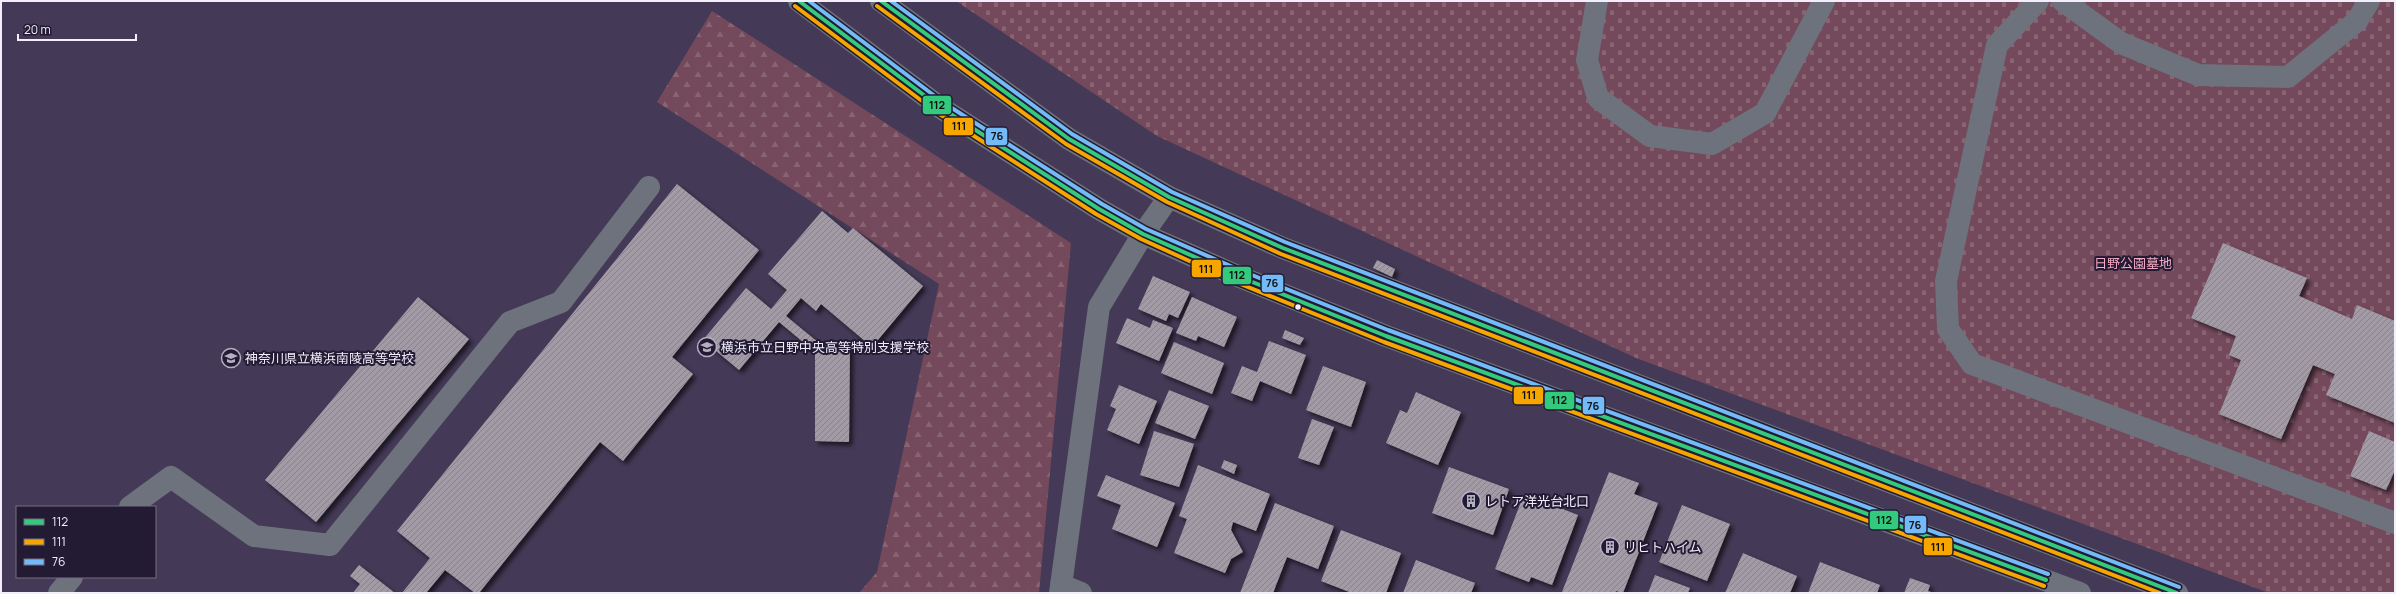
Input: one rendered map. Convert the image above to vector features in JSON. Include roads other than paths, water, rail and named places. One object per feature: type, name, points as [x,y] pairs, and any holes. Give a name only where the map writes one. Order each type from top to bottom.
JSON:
[{"type":"street","points":[[799,1],[941,108],[1099,209],[1143,234],[1240,277],[1386,336],[2070,591]]},
{"type":"street","points":[[881,1],[1069,139],[1169,197],[1283,248],[2177,593]]},
{"type":"street","points":[[1597,1],[1586,60],[1598,98],[1650,136],[1712,144],[1765,113],[1824,1]]},
{"type":"street","points":[[2038,1],[1997,45],[1946,280],[1948,329],[1972,364],[2395,523]]},
{"type":"street","points":[[2063,1],[2121,43],[2198,75],[2288,77],[2357,21],[2369,1]]},
{"type":"street","points":[[131,506],[171,477],[254,536],[330,545],[510,322],[561,302],[649,187]]},
{"type":"street","points":[[1081,593],[1061,589],[1099,307],[1143,234],[1169,197]]},
{"type":"street","points":[[59,593],[71,578]]},
{"type":"place","name":"横浜市立日野中央高等特別支援学校","points":[[707,347]]},
{"type":"place","name":"神奈川県立横浜南陵高等学校","points":[[231,358]]},
{"type":"place","name":"レトア洋光台北口","points":[[1471,501]]},
{"type":"place","name":"リヒトハイム","points":[[1610,547]]},
{"type":"park label","name":"日野公園墓地","points":[[2133,263]]}]
